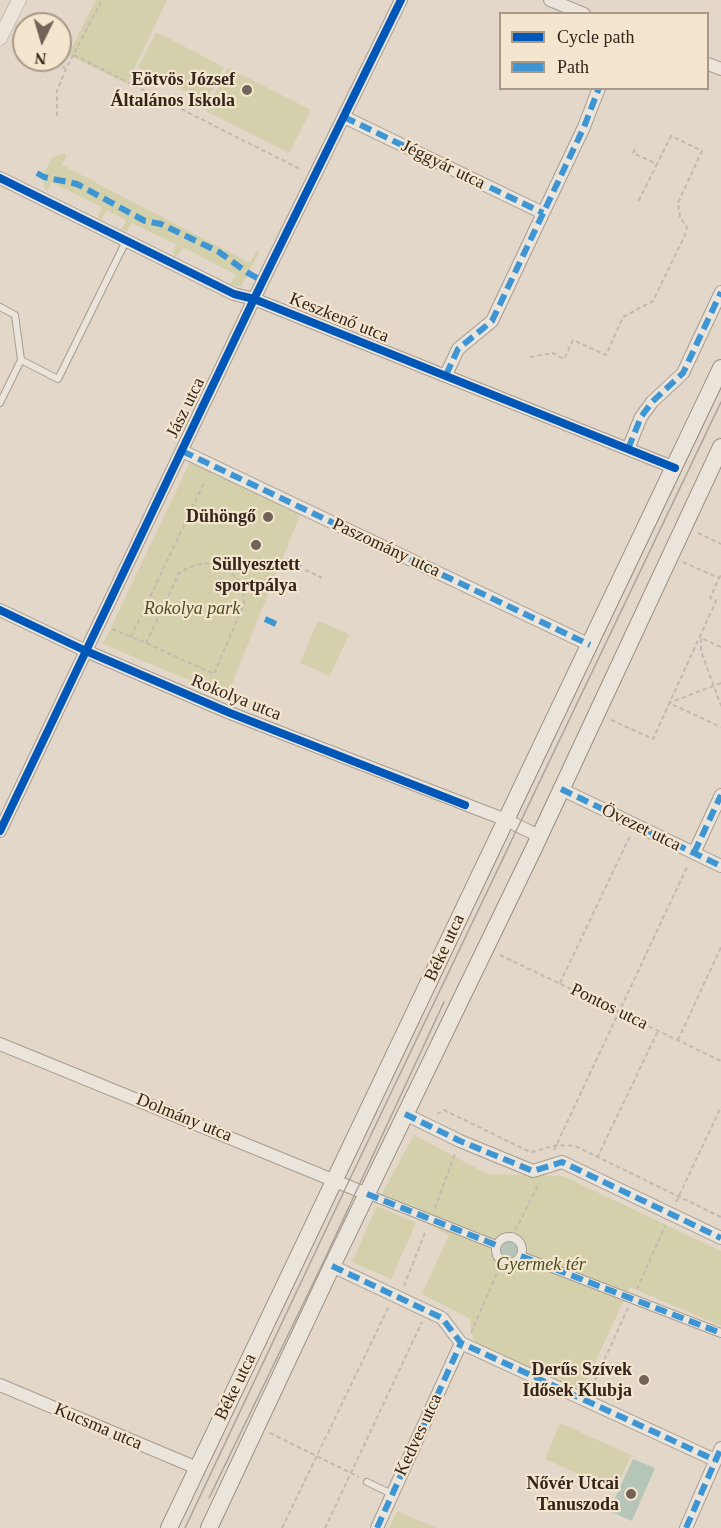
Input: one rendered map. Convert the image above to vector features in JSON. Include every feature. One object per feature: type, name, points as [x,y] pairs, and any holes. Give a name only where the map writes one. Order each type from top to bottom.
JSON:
[{"type":"main road","name":"Béke utca","points":[[169,1528],[721,368]]},
{"type":"main road","name":"Béke utca","points":[[209,1528],[539,836],[721,447]]},
{"type":"street","points":[[0,38],[19,0]]},
{"type":"street","name":"Jász utca","points":[[0,831],[254,299],[400,0]]},
{"type":"street","points":[[550,0],[579,12]]},
{"type":"street","points":[[446,375],[458,349],[492,321],[584,126],[598,90]]},
{"type":"street","name":"Jéggyár utca","points":[[344,117],[543,213]]},
{"type":"street","name":"Keszkenő utca","points":[[0,178],[234,294],[254,299],[675,468]]},
{"type":"street","points":[[628,449],[641,417],[652,402],[670,388],[683,373],[721,292]]},
{"type":"street","name":"Paszomány utca","points":[[182,451],[590,645]]},
{"type":"street","name":"Rokolya utca","points":[[0,610],[86,651],[230,712],[506,820],[539,836]]},
{"type":"street","name":"Övezet utca","points":[[561,789],[721,866]]},
{"type":"street","points":[[694,853],[721,795]]},
{"type":"street","name":"Dolmány utca","points":[[0,1044],[367,1194]]},
{"type":"street","points":[[405,1114],[460,1141],[533,1171],[562,1162],[721,1238]]},
{"type":"street","points":[[367,1194],[496,1245]]},
{"type":"street","points":[[512,1237],[521,1244],[520,1256],[510,1263],[502,1261],[495,1253],[496,1245],[502,1238],[512,1237]]},
{"type":"street","points":[[520,1256],[721,1333]]},
{"type":"street","points":[[332,1266],[442,1318],[464,1344],[715,1460]]},
{"type":"street","name":"Kedves utca","points":[[377,1528],[464,1344]]},
{"type":"street","name":"Kucsma utca","points":[[0,1385],[197,1468]]},
{"type":"street","points":[[686,1528],[721,1448]]},
{"type":"lane","points":[[21,360],[58,379],[126,240]]},
{"type":"lane","points":[[0,307],[15,315],[21,360],[0,403]]},
{"type":"lane","points":[[367,1482],[392,1494]]},
{"type":"path","points":[[72,58],[102,0]]},
{"type":"path","points":[[74,55],[315,176]]},
{"type":"path","points":[[57,116],[57,91],[65,72]]},
{"type":"path","points":[[530,357],[553,353],[564,359],[573,340],[606,355],[623,317],[653,301],[685,235],[687,226],[680,217],[678,203],[702,151],[671,136],[638,202]]},
{"type":"path","points":[[635,149],[633,153],[657,164]]},
{"type":"path","points":[[131,637],[204,483]]},
{"type":"path","points":[[684,526],[721,544]]},
{"type":"path","points":[[670,556],[719,578]]},
{"type":"path","points":[[111,628],[146,644],[214,674],[244,604],[243,590],[239,581],[230,571],[217,565],[204,563],[180,573],[146,644]]},
{"type":"path","points":[[305,570],[321,578],[318,582]]},
{"type":"path","points":[[596,714],[653,739],[716,601],[710,598],[721,574]]},
{"type":"path","points":[[700,638],[721,647]]},
{"type":"path","points":[[700,638],[701,651],[721,706]]},
{"type":"path","points":[[669,703],[721,684]]},
{"type":"path","points":[[669,703],[721,727]]},
{"type":"path","points":[[560,984],[635,825]]},
{"type":"path","points":[[512,1237],[694,853]]},
{"type":"path","points":[[678,1040],[721,947]]},
{"type":"path","points":[[597,1158],[658,1031]]},
{"type":"path","points":[[671,1214],[721,1107]]},
{"type":"path","points":[[282,1528],[396,1297],[430,1219],[460,1141]]},
{"type":"path","points":[[718,1215],[721,1210]]},
{"type":"path","points":[[464,1344],[502,1261]]},
{"type":"path","points":[[325,1528],[427,1311]]},
{"type":"path","points":[[257,1427],[367,1482]]},
{"type":"green space","points":[[96,0],[167,0],[127,84],[72,57],[72,47]]},
{"type":"green space","points":[[156,32],[224,67],[206,102],[138,68]]},
{"type":"green space","points":[[228,68],[311,110],[289,153],[206,111]]},
{"type":"green space","points":[[65,154],[66,157],[62,165],[250,263],[257,251],[259,252],[241,287],[231,284],[236,275],[183,247],[174,257],[176,244],[131,223],[127,231],[124,231],[122,229],[126,220],[107,210],[99,219],[102,207],[51,182],[47,191],[44,189],[43,176],[52,158]]},
{"type":"green space","name":"Rokolya park","points":[[190,462],[300,515],[227,696],[103,644]]},
{"type":"green space","points":[[318,621],[349,634],[330,676],[300,663]]},
{"type":"green space","name":"Gyermek tér","points":[[414,1135],[487,1174],[563,1176],[721,1251],[721,1326],[630,1287],[581,1392],[474,1342],[469,1318],[422,1294],[449,1235],[379,1199]]},
{"type":"green space","points":[[377,1206],[416,1223],[391,1279],[352,1262]]},
{"type":"green space","points":[[560,1423],[631,1455],[615,1490],[545,1459]]},
{"type":"green space","points":[[397,1511],[436,1528],[389,1528]]},
{"type":"shaded area","points":[[504,1240],[512,1240],[518,1246],[518,1254],[512,1260],[504,1260],[498,1254],[498,1246]]},
{"type":"shaded area","points":[[633,1459],[655,1468],[632,1521],[609,1511]]},
{"type":"tram line","points":[[185,1528],[721,402]]},
{"type":"tram line","points":[[209,1498],[322,1265],[444,1002]]},
{"type":"marked path","points":[[446,375],[458,349],[492,321],[584,127],[598,90]]},
{"type":"marked path","points":[[344,117],[543,213]]},
{"type":"marked path","points":[[37,173],[44,177],[77,184],[145,221],[161,224],[219,252],[263,281]]},
{"type":"marked path","points":[[628,449],[641,417],[652,402],[683,373],[721,292]]},
{"type":"marked path","points":[[182,451],[590,645]]},
{"type":"marked path","points":[[289,564],[305,570]]},
{"type":"marked path","points":[[265,619],[276,624]]},
{"type":"marked path","points":[[561,789],[721,866]]},
{"type":"marked path","points":[[694,853],[721,795]]},
{"type":"marked path","points":[[405,1114],[460,1141],[533,1171],[562,1162],[721,1238]]},
{"type":"marked path","points":[[367,1194],[496,1245]]},
{"type":"marked path","points":[[521,1256],[721,1333]]},
{"type":"marked path","points":[[332,1266],[442,1318],[461,1343],[715,1460]]},
{"type":"marked path","points":[[377,1528],[461,1343]]},
{"type":"marked path","points":[[686,1528],[721,1448]]},
{"type":"cycle path","points":[[0,831],[254,299],[401,0]]},
{"type":"cycle path","points":[[0,178],[234,294],[254,299],[675,468]]},
{"type":"cycle path","points":[[0,610],[86,651],[230,713],[465,805]]},
{"type":"place","name":"Eötvös József Általános Iskola","points":[[247,90]]},
{"type":"place","name":"Dühöngő","points":[[268,517]]},
{"type":"place","name":"Süllyesztett sportpálya","points":[[256,545]]},
{"type":"place","name":"Derűs Szívek Idősek Klubja","points":[[644,1380]]},
{"type":"place","name":"Nővér Utcai Tanuszoda","points":[[631,1494]]}]
